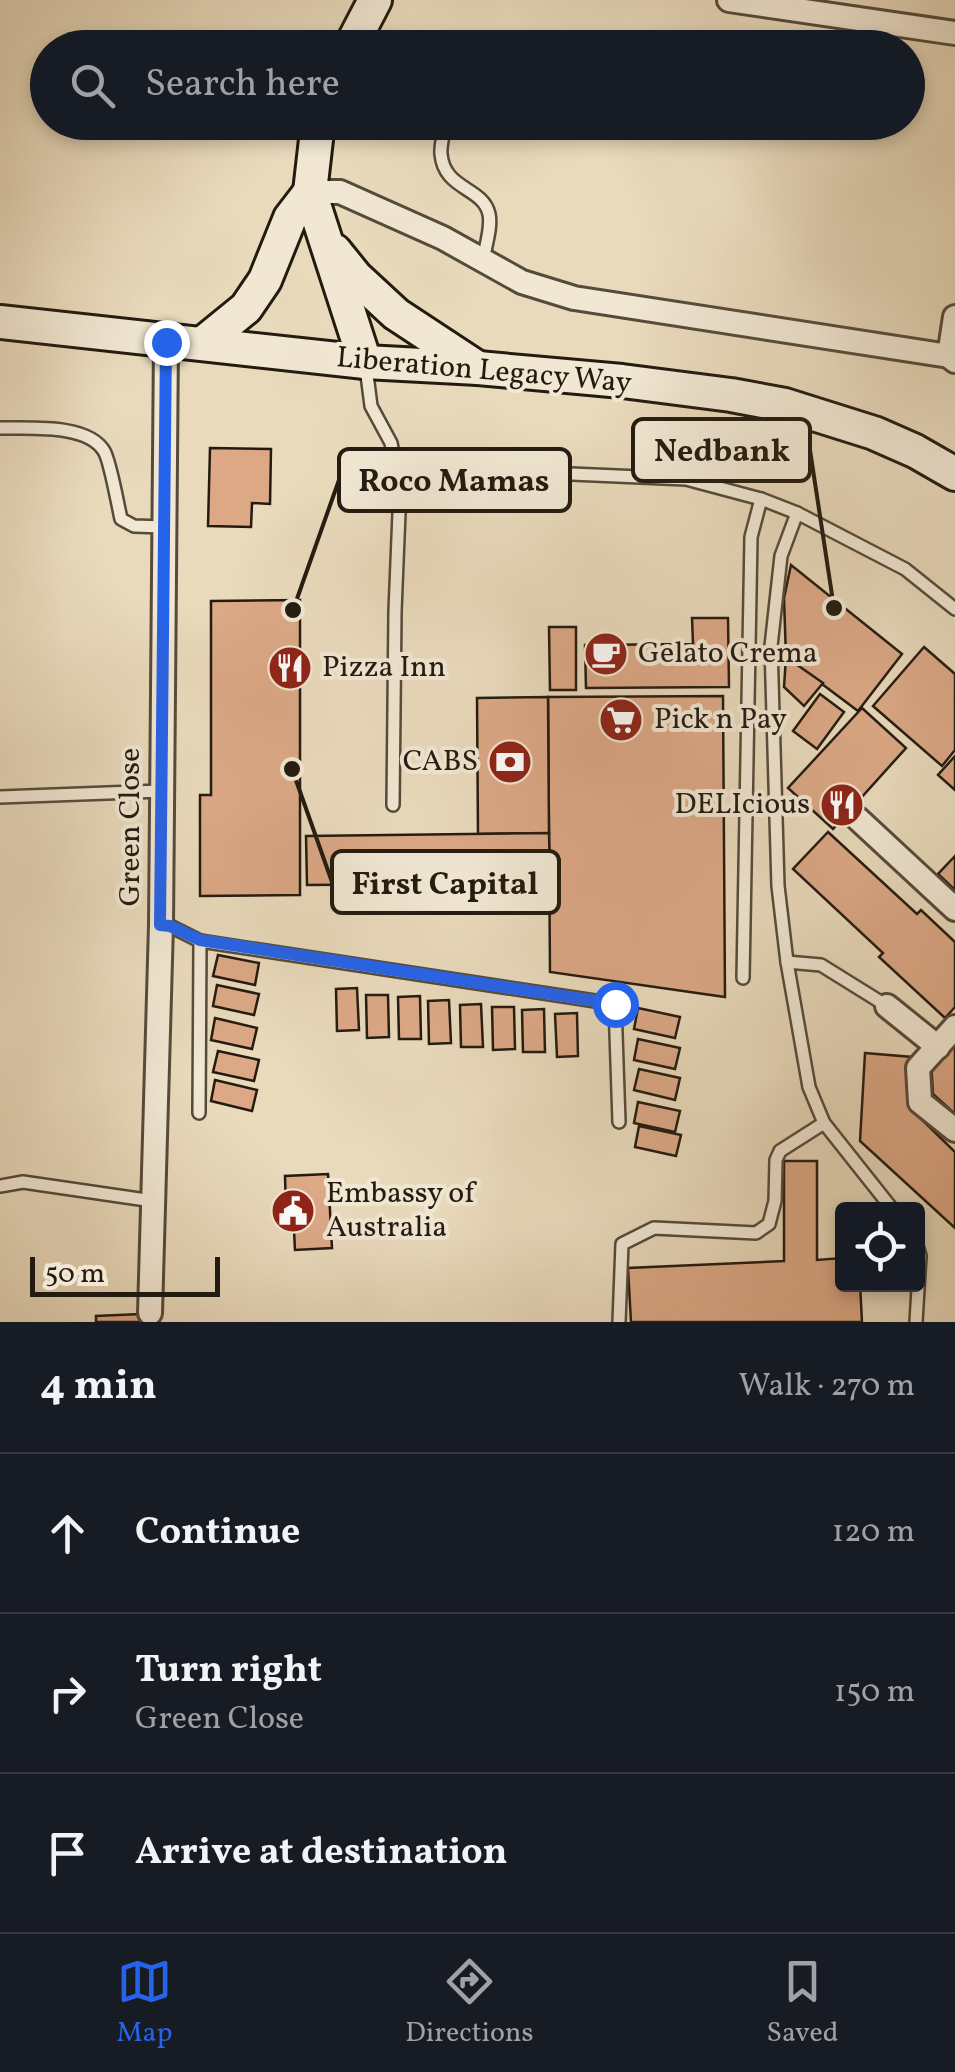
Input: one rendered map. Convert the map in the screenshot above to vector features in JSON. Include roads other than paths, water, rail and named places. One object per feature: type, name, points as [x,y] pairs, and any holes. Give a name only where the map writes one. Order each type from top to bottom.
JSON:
[{"type":"main road","points":[[359,30],[375,0]]},
{"type":"main road","points":[[316,140],[310,192],[365,362]]},
{"type":"main road","points":[[203,344],[246,308],[265,280],[290,218],[310,192]]},
{"type":"main road","points":[[324,238],[356,277],[396,314],[478,368]]},
{"type":"main road","name":"Liberation Legacy Way","points":[[0,322],[365,362],[622,381],[730,395],[786,405],[874,433],[955,474]]},
{"type":"street","points":[[728,0],[955,33]]},
{"type":"street","points":[[310,192],[340,192],[443,238],[540,289],[574,298],[952,358],[955,317]]},
{"type":"street","name":"Green Close","points":[[151,1318],[166,342]]},
{"type":"street","points":[[858,819],[955,909]]},
{"type":"street","points":[[887,1006],[938,1047]]},
{"type":"street","points":[[955,1027],[918,1068],[920,1102],[955,1130]]},
{"type":"lane","points":[[443,140],[441,154],[449,177],[486,205],[490,217],[482,261]]},
{"type":"lane","points":[[365,362],[371,406],[391,444],[399,512],[392,806]]},
{"type":"lane","points":[[0,428],[66,430],[87,436],[104,451],[121,519],[134,526],[164,527]]},
{"type":"lane","points":[[396,469],[686,479],[797,512],[905,570],[955,609]]},
{"type":"lane","points":[[744,978],[752,537],[761,499]]},
{"type":"lane","points":[[797,512],[781,556],[771,646],[778,886],[787,962],[809,1087],[824,1123],[887,1202]]},
{"type":"lane","points":[[0,796],[160,792]]},
{"type":"lane","points":[[160,925],[200,940],[615,1004],[619,1122]]},
{"type":"lane","points":[[199,1113],[200,940]]},
{"type":"lane","points":[[787,962],[821,964],[887,1006]]},
{"type":"lane","points":[[620,1322],[622,1244],[654,1228],[756,1234],[769,1224],[780,1152],[824,1123]]},
{"type":"lane","points":[[0,1186],[24,1182],[154,1201]]},
{"type":"lane","points":[[916,1322],[918,1292]]},
{"type":"place","name":"Nedbank","points":[[834,608]]},
{"type":"place","name":"Roco Mamas","points":[[293,610]]},
{"type":"place","name":"Gelato Crema","points":[[606,654]]},
{"type":"place","name":"Pizza Inn","points":[[290,668]]},
{"type":"place","name":"Pick n Pay","points":[[621,720]]},
{"type":"place","name":"CABS","points":[[510,762]]},
{"type":"place","name":"First Capital","points":[[292,769]]},
{"type":"place","name":"DELIcious","points":[[842,805]]},
{"type":"place","name":"Embassy of Australia","points":[[293,1211]]}]
